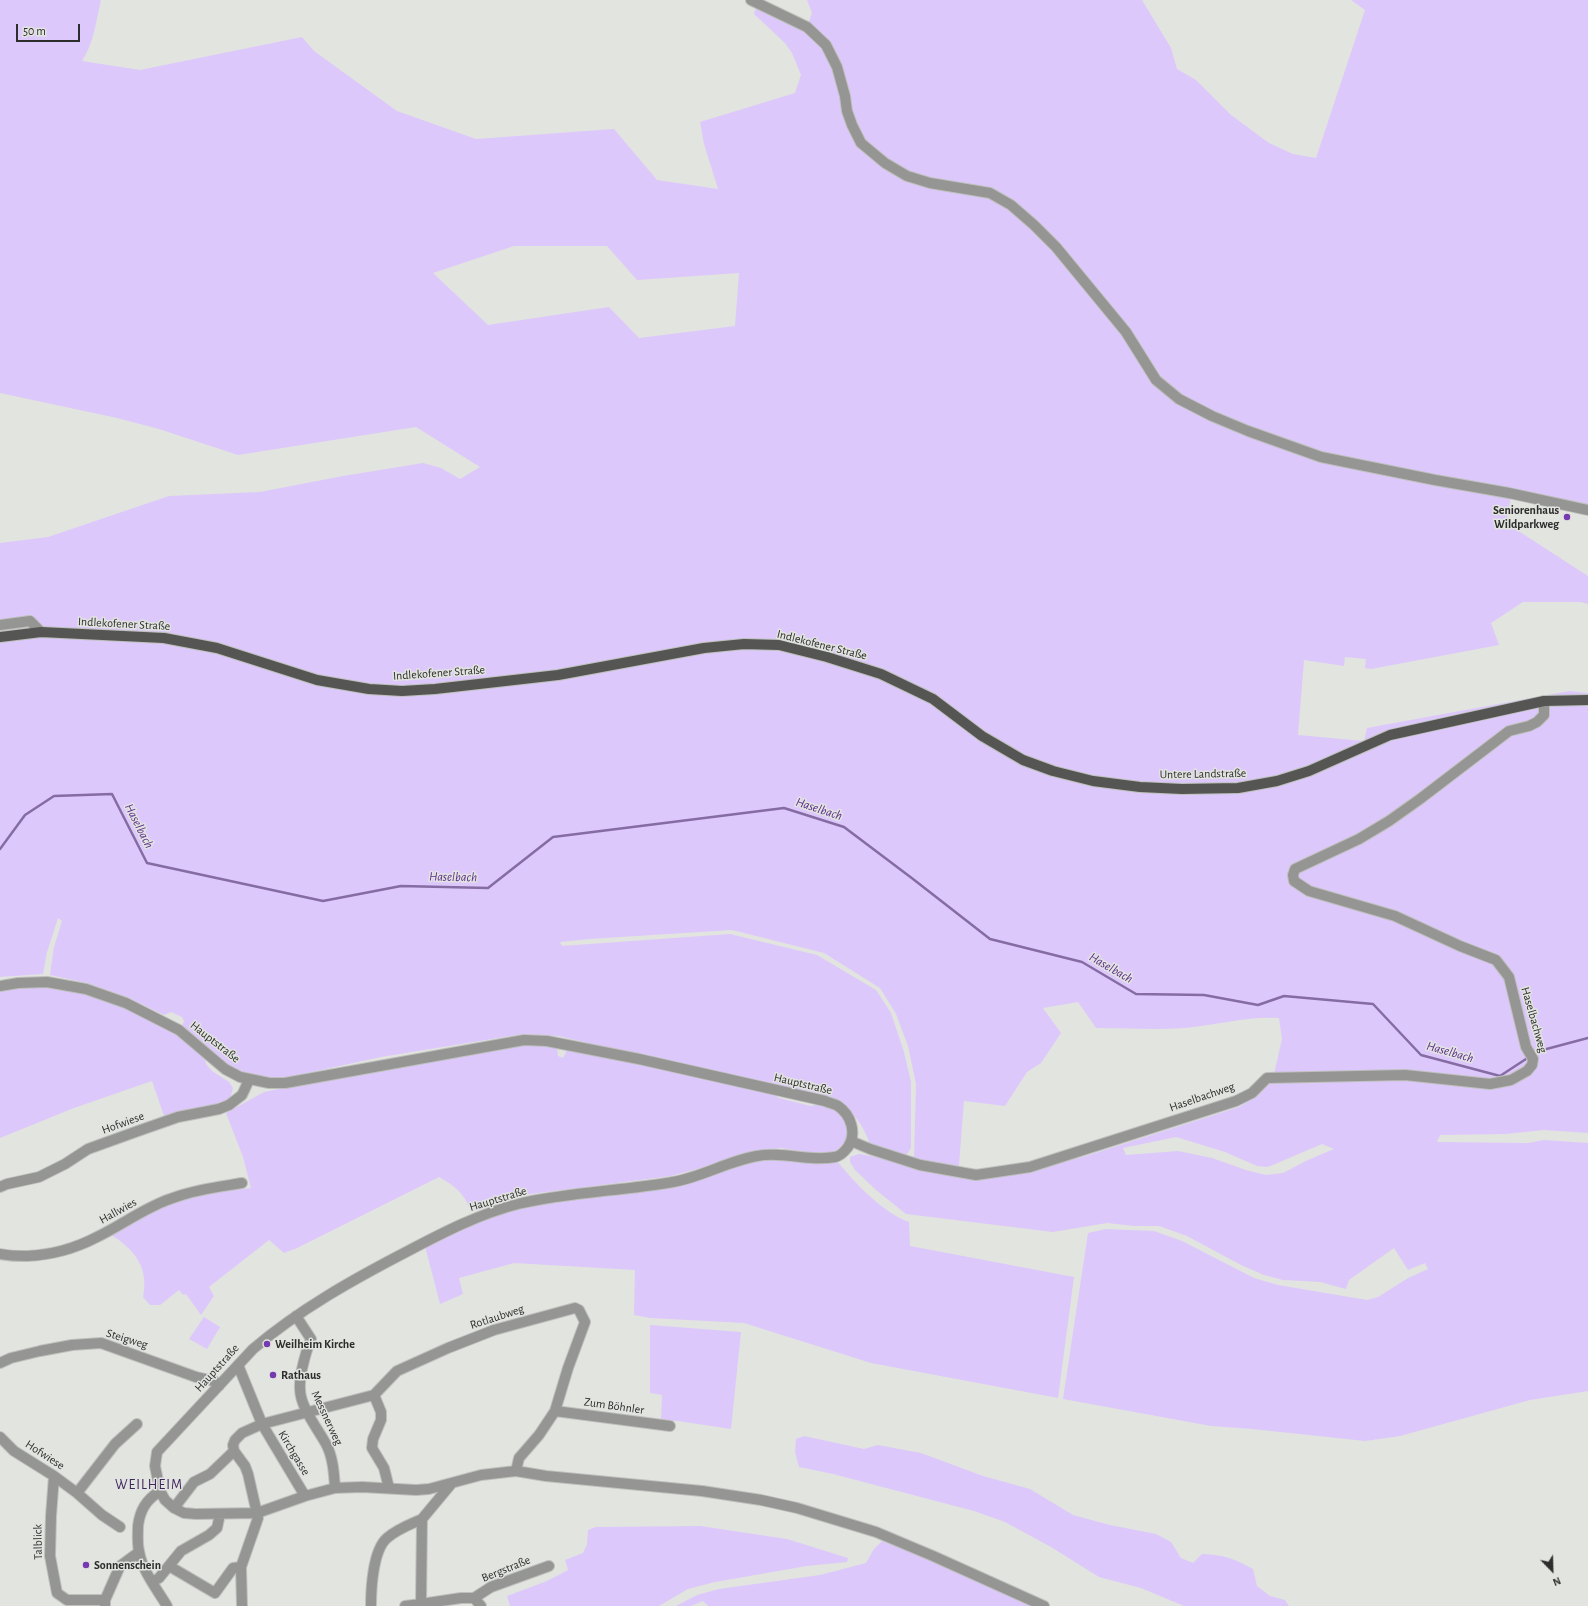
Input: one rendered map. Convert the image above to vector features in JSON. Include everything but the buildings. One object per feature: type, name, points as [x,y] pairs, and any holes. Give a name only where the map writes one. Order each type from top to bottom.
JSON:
[{"type":"main road","name":"Indlekofener Straße","points":[[0,638],[41,632],[164,638],[218,648],[317,680],[369,689],[402,691],[558,675],[704,648],[744,644],[779,645],[881,674]]},
{"type":"main road","name":"Untere Landstraße","points":[[881,674],[933,699],[982,736],[1023,760],[1053,771],[1092,781],[1147,788],[1238,788],[1277,781],[1309,771],[1390,735],[1544,701],[1588,700]]},
{"type":"street","points":[[752,0],[807,27],[826,45],[837,67],[845,96],[847,111],[861,143],[885,163],[907,176],[930,183],[990,193],[1011,205],[1034,225],[1056,248],[1126,332],[1156,380],[1179,399],[1212,416],[1248,431],[1321,457],[1509,493],[1588,510]]},
{"type":"street","points":[[0,625],[30,621],[41,632]]},
{"type":"street","name":"Haselbachweg","points":[[851,1141],[870,1149],[920,1165],[976,1174],[1030,1167],[1236,1101],[1252,1093],[1267,1078],[1405,1075],[1490,1084],[1511,1080],[1527,1071],[1532,1065],[1533,1059],[1526,1047],[1509,977],[1496,960],[1460,946],[1395,916],[1309,891],[1294,881],[1293,875],[1295,869],[1359,839],[1389,821],[1509,731],[1529,726],[1537,722],[1544,715],[1544,701]]},
{"type":"street","name":"Hauptstraße","points":[[0,986],[18,983],[47,982],[86,989],[126,1003],[179,1030],[225,1069],[249,1080],[269,1083],[285,1083],[524,1040],[547,1041],[639,1059],[825,1101],[837,1106],[847,1115],[853,1132],[851,1141],[845,1150],[837,1157],[813,1158],[775,1154],[756,1156],[674,1182],[520,1203],[456,1226],[394,1258],[322,1298],[266,1338],[238,1365],[157,1452],[155,1466],[160,1491],[165,1500],[174,1508]]},
{"type":"street","name":"Hofwiese","points":[[0,1187],[39,1177],[65,1164],[88,1149],[138,1131],[178,1117],[219,1109],[229,1105],[242,1095],[249,1080]]},
{"type":"street","name":"Hallwies","points":[[0,1264],[3,1254],[44,1255],[71,1248],[97,1237],[170,1199],[204,1189],[242,1183]]},
{"type":"street","name":"Rotlaubweg","points":[[374,1395],[397,1371],[448,1348],[494,1330],[575,1308],[580,1310],[585,1322],[568,1368],[555,1411],[540,1435],[519,1458],[516,1471]]},
{"type":"street","name":"Messnerweg","points":[[296,1316],[311,1339],[300,1376],[300,1390],[308,1413],[327,1444],[334,1466],[335,1488]]},
{"type":"street","name":"Steigweg","points":[[0,1363],[11,1358],[40,1351],[72,1345],[101,1343],[196,1377],[214,1381],[219,1386]]},
{"type":"street","name":"Kirchgasse","points":[[238,1365],[262,1424],[305,1496]]},
{"type":"street","points":[[242,1606],[241,1567],[258,1518],[258,1513],[245,1466],[234,1452],[233,1445],[235,1440],[242,1433],[262,1424],[374,1395],[381,1412],[381,1420],[373,1439],[372,1448],[384,1468],[389,1488]]},
{"type":"street","name":"Zum Böhnler","points":[[555,1411],[670,1426]]},
{"type":"street","points":[[77,1493],[115,1444],[137,1424]]},
{"type":"street","name":"Hofwiese","points":[[0,1437],[14,1451],[54,1476],[77,1493],[102,1515],[120,1527]]},
{"type":"street","points":[[234,1452],[210,1474],[194,1482],[174,1508],[184,1513],[258,1513],[305,1496],[335,1488],[362,1487],[416,1490],[429,1489],[495,1472],[516,1471],[546,1476],[702,1491],[761,1500],[797,1508],[876,1532],[1044,1606]]},
{"type":"street","name":"Talblick","points":[[54,1476],[50,1556],[57,1593],[67,1603],[105,1603]]},
{"type":"street","points":[[371,1606],[371,1587],[381,1544],[387,1537],[422,1519],[452,1483]]},
{"type":"street","points":[[160,1491],[152,1496],[142,1508],[138,1526],[139,1552],[152,1582],[167,1606]]},
{"type":"street","points":[[152,1582],[159,1578],[181,1551],[209,1535],[217,1528],[220,1514]]},
{"type":"street","points":[[421,1605],[422,1519]]},
{"type":"street","points":[[105,1603],[120,1566],[139,1552]]},
{"type":"street","points":[[169,1566],[215,1593],[234,1568],[241,1567]]},
{"type":"street","name":"Bergstraße","points":[[405,1606],[421,1605],[461,1598],[477,1602],[491,1588],[549,1566]]},
{"type":"shaded area","points":[[0,0],[101,0],[92,39],[82,61],[140,70],[302,37],[314,51],[397,111],[476,139],[614,129],[657,180],[718,189],[704,144],[700,122],[795,93],[801,75],[792,53],[785,43],[754,14],[756,8],[760,7],[806,29],[812,13],[807,0],[1142,0],[1171,48],[1177,69],[1196,80],[1231,115],[1269,143],[1293,154],[1316,158],[1365,10],[1351,0],[1588,0],[1588,506],[1512,491],[1506,523],[1588,576],[1588,604],[1581,602],[1523,602],[1491,623],[1499,645],[1371,669],[1365,668],[1366,659],[1345,657],[1344,666],[1304,660],[1298,735],[1364,741],[1367,728],[1569,691],[1588,693],[1588,1133],[1544,1130],[1506,1134],[1440,1135],[1437,1142],[1528,1143],[1544,1140],[1588,1143],[1588,1391],[1530,1400],[1400,1436],[1365,1441],[1211,1426],[1063,1399],[1088,1233],[1106,1229],[1154,1231],[1182,1241],[1254,1278],[1278,1285],[1367,1300],[1378,1297],[1408,1278],[1428,1269],[1425,1263],[1408,1270],[1394,1248],[1349,1280],[1346,1289],[1320,1282],[1283,1280],[1264,1275],[1241,1265],[1187,1236],[1159,1226],[1134,1226],[1107,1223],[1053,1232],[906,1214],[876,1190],[855,1170],[850,1162],[850,1157],[859,1154],[958,1177],[1032,1170],[1086,1156],[1239,1107],[1253,1098],[1274,1074],[1282,1039],[1279,1018],[1244,1019],[1185,1028],[1096,1028],[1078,1002],[1043,1008],[1061,1033],[1041,1063],[1027,1072],[1005,1106],[964,1101],[959,1165],[956,1169],[914,1160],[916,1084],[908,1046],[896,1014],[880,988],[824,953],[732,930],[560,942],[562,946],[730,934],[817,955],[876,990],[891,1013],[904,1052],[911,1082],[911,1148],[907,1154],[901,1158],[870,1145],[864,1130],[856,1117],[839,1101],[832,1097],[638,1055],[559,1036],[523,1034],[381,1057],[284,1078],[267,1078],[252,1075],[239,1071],[216,1057],[182,1026],[184,1021],[182,1017],[171,1012],[164,1015],[129,998],[87,983],[50,975],[54,947],[62,921],[58,918],[47,952],[43,974],[0,977],[0,543],[48,537],[169,496],[260,492],[343,476],[423,463],[441,468],[460,479],[480,467],[416,427],[238,455],[159,429],[117,418],[0,393]],"holes":[[[514,246],[607,246],[637,280],[739,273],[735,326],[639,338],[609,307],[488,325],[433,273]],[[1176,1137],[1225,1152],[1257,1166],[1268,1167],[1322,1144],[1334,1149],[1283,1173],[1266,1175],[1246,1170],[1212,1158],[1178,1151],[1126,1155],[1123,1148]]]},
{"type":"shaded area","points":[[47,986],[87,992],[129,1007],[177,1035],[204,1054],[206,1064],[212,1071],[229,1082],[233,1088],[230,1099],[221,1104],[164,1116],[152,1081],[74,1108],[0,1138],[0,990],[14,987]]},
{"type":"shaded area","points":[[527,1044],[557,1047],[558,1056],[563,1058],[568,1048],[772,1093],[779,1098],[811,1106],[818,1104],[836,1109],[848,1125],[846,1142],[837,1150],[825,1154],[781,1148],[751,1151],[701,1168],[671,1176],[515,1196],[471,1211],[462,1195],[450,1184],[439,1177],[297,1248],[284,1253],[269,1240],[209,1287],[214,1296],[201,1315],[186,1294],[183,1295],[179,1290],[160,1305],[150,1305],[143,1297],[144,1277],[138,1260],[127,1246],[110,1234],[156,1210],[192,1196],[210,1192],[251,1188],[243,1157],[226,1113],[264,1092],[327,1079]]},
{"type":"shaded area","points":[[790,1159],[820,1164],[837,1161],[860,1187],[879,1204],[899,1218],[909,1222],[910,1246],[1074,1277],[1058,1398],[871,1363],[744,1323],[650,1318],[634,1315],[635,1270],[514,1263],[459,1278],[463,1294],[440,1304],[425,1246],[476,1223],[507,1211],[531,1205],[617,1194],[711,1175],[761,1160]]},
{"type":"shaded area","points":[[204,1317],[220,1327],[207,1349],[189,1339]]},
{"type":"shaded area","points":[[650,1325],[741,1332],[731,1429],[661,1420],[662,1395],[650,1393]]},
{"type":"shaded area","points":[[804,1436],[864,1449],[878,1445],[921,1453],[983,1476],[1030,1489],[1073,1515],[1110,1525],[1156,1534],[1171,1542],[1181,1558],[1193,1563],[1202,1554],[1223,1556],[1240,1562],[1253,1569],[1257,1586],[1270,1596],[1285,1600],[1289,1606],[1184,1606],[1141,1588],[1099,1577],[1051,1547],[1005,1522],[974,1511],[833,1474],[799,1467],[795,1452],[796,1439]]},
{"type":"shaded area","points":[[700,1526],[787,1539],[848,1558],[847,1562],[807,1566],[715,1582],[688,1589],[659,1606],[510,1606],[507,1596],[547,1581],[568,1570],[565,1560],[583,1553],[587,1544],[588,1530],[596,1527]]},
{"type":"shaded area","points":[[882,1541],[929,1559],[1034,1606],[708,1606],[703,1601],[691,1606],[676,1606],[697,1595],[719,1589],[820,1575],[866,1563],[874,1549]]},
{"type":"waterway","name":"Haselbach","points":[[0,849],[25,815],[54,796],[112,794],[147,863],[323,901],[401,886],[488,888],[553,837],[784,808],[844,827],[990,939],[1082,962],[1136,994],[1204,995],[1258,1005],[1284,996],[1373,1004],[1421,1055],[1500,1076],[1529,1057]]},
{"type":"waterway","name":"Haselbach","points":[[1533,1055],[1539,1051],[1588,1038]]},
{"type":"place","name":"Seniorenhaus Wildparkweg","points":[[1567,517]]},
{"type":"place","name":"Weilheim Kirche","points":[[267,1344]]},
{"type":"place","name":"Rathaus","points":[[273,1375]]},
{"type":"place","name":"Sonnenschein","points":[[86,1565]]},
{"type":"district","name":"WEILHEIM","points":[[149,1485]]}]
